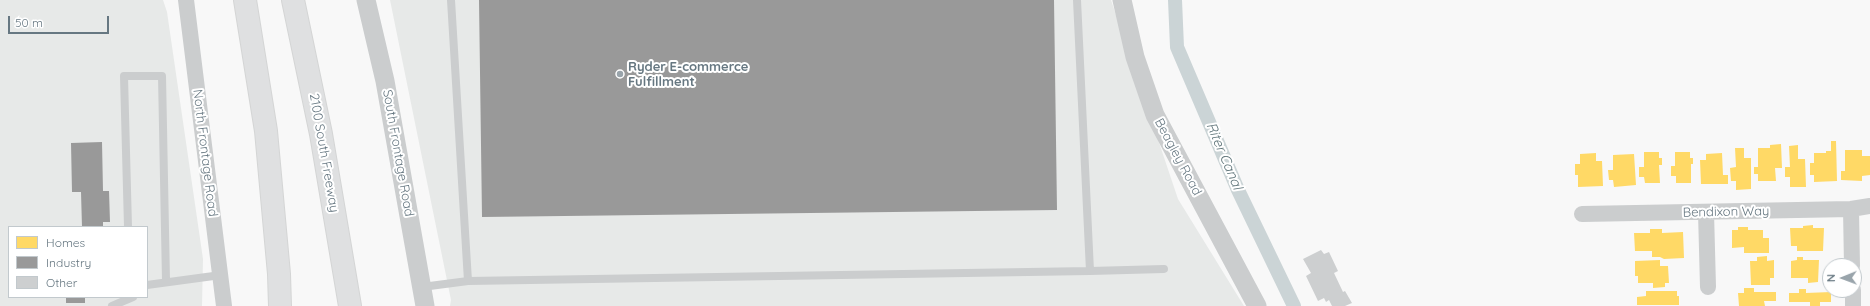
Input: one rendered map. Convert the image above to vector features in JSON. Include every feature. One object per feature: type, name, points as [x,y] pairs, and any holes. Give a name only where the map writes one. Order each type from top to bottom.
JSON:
[{"type":"highway","points":[[245,0],[266,131],[279,274],[280,306]]},
{"type":"highway","name":"2100 South Freeway","points":[[294,0],[321,134],[350,306]]},
{"type":"street","name":"North Frontage Road","points":[[186,0],[224,306]]},
{"type":"street","name":"South Frontage Road","points":[[366,0],[385,81],[426,306]]},
{"type":"street","name":"Beagley Road","points":[[1122,0],[1135,57],[1155,114],[1257,306]]},
{"type":"street","name":"Bendixon Way","points":[[1582,214],[1851,208],[1870,206]]},
{"type":"street","points":[[1851,208],[1852,258]]},
{"type":"street","points":[[1706,212],[1708,287]]},
{"type":"lane","points":[[451,0],[468,281]]},
{"type":"lane","points":[[1077,0],[1090,271]]},
{"type":"lane","points":[[128,226],[124,76],[162,76],[166,281]]},
{"type":"lane","points":[[422,287],[468,281],[1164,270]]},
{"type":"lane","points":[[148,284],[221,275]]},
{"type":"lane","points":[[112,306],[131,298]]},
{"type":"shaded area","points":[[0,0],[163,0],[167,12],[203,259],[202,306],[0,306]]},
{"type":"shaded area","points":[[390,0],[1111,0],[1178,199],[1244,306],[450,306],[451,300]]},
{"type":"building: Homes","points":[[1831,141],[1836,141],[1837,181],[1814,182],[1814,175],[1810,175],[1810,163],[1814,163],[1814,153],[1826,153],[1826,151],[1831,151]]},
{"type":"building: Homes","points":[[1781,144],[1782,168],[1775,168],[1776,181],[1758,181],[1758,174],[1754,174],[1754,167],[1758,167],[1758,148],[1770,148],[1770,145]]},
{"type":"building: Homes","points":[[1798,145],[1798,159],[1805,159],[1806,187],[1790,187],[1790,177],[1785,177],[1785,167],[1790,167],[1789,146]]},
{"type":"building: Homes","points":[[1735,148],[1744,148],[1744,158],[1751,158],[1751,189],[1736,190],[1736,181],[1731,181],[1730,168],[1736,167]]},
{"type":"building: Homes","points":[[1845,150],[1862,150],[1862,156],[1870,156],[1870,175],[1862,176],[1862,181],[1841,180],[1841,171],[1845,171]]},
{"type":"building: Homes","points":[[1644,152],[1659,152],[1659,158],[1662,158],[1662,165],[1659,165],[1660,183],[1645,183],[1644,177],[1639,177],[1639,167],[1644,167]]},
{"type":"building: Homes","points":[[1675,152],[1690,152],[1690,158],[1693,158],[1693,164],[1691,164],[1691,183],[1676,183],[1676,176],[1671,176],[1671,166],[1675,166]]},
{"type":"building: Homes","points":[[1596,153],[1596,161],[1602,161],[1603,186],[1578,187],[1578,175],[1575,175],[1575,164],[1580,164],[1580,154]]},
{"type":"building: Homes","points":[[1722,153],[1723,175],[1728,175],[1728,184],[1701,184],[1700,160],[1706,160],[1706,154]]},
{"type":"building: Homes","points":[[1634,154],[1636,185],[1614,187],[1613,180],[1609,180],[1608,170],[1613,170],[1613,155]]},
{"type":"building: Homes","points":[[1813,225],[1813,228],[1824,228],[1823,251],[1797,251],[1797,246],[1791,246],[1790,228],[1803,228],[1803,226]]},
{"type":"building: Homes","points":[[1738,227],[1748,227],[1748,230],[1763,230],[1763,238],[1769,238],[1769,253],[1744,253],[1744,247],[1732,248],[1732,230],[1738,230]]},
{"type":"building: Homes","points":[[1650,229],[1662,229],[1662,233],[1683,232],[1684,258],[1664,259],[1660,257],[1652,257],[1652,251],[1635,251],[1634,233],[1650,233]]},
{"type":"building: Homes","points":[[1767,256],[1767,261],[1774,260],[1774,278],[1770,278],[1770,285],[1751,285],[1750,261],[1757,261],[1757,257]]},
{"type":"building: Homes","points":[[1797,257],[1803,257],[1803,260],[1819,260],[1818,282],[1808,283],[1808,278],[1791,278],[1791,261],[1797,260]]},
{"type":"building: Homes","points":[[1660,260],[1660,266],[1668,266],[1669,283],[1665,283],[1665,287],[1653,288],[1653,283],[1638,283],[1638,276],[1635,276],[1635,261]]},
{"type":"building: Homes","points":[[1744,288],[1754,288],[1754,292],[1776,292],[1776,301],[1764,301],[1765,306],[1739,306],[1738,293],[1744,293]]},
{"type":"building: Homes","points":[[1799,289],[1806,289],[1806,293],[1822,292],[1822,298],[1831,298],[1831,302],[1820,302],[1820,306],[1810,306],[1810,302],[1789,302],[1789,293],[1799,293]]},
{"type":"building: Homes","points":[[1646,291],[1677,291],[1677,296],[1679,296],[1679,305],[1637,305],[1637,297],[1646,296]]},
{"type":"building: Industry","points":[[479,0],[1054,0],[1057,210],[482,217]]},
{"type":"building: Industry","points":[[102,142],[103,191],[109,191],[110,222],[103,222],[103,226],[82,226],[81,192],[72,192],[71,143]]},
{"type":"building: Industry","points":[[66,298],[85,298],[85,303],[66,303]]},
{"type":"building: Other","points":[[1321,250],[1324,254],[1329,252],[1338,271],[1334,273],[1343,292],[1345,291],[1352,303],[1345,306],[1332,306],[1329,300],[1326,302],[1324,298],[1318,301],[1306,276],[1311,273],[1303,259]]},
{"type":"waterway","name":"Riter Canal","points":[[1175,0],[1177,47],[1238,190],[1294,306]]},
{"type":"place","name":"Ryder E-commerce Fulfillment","points":[[620,74]]}]
